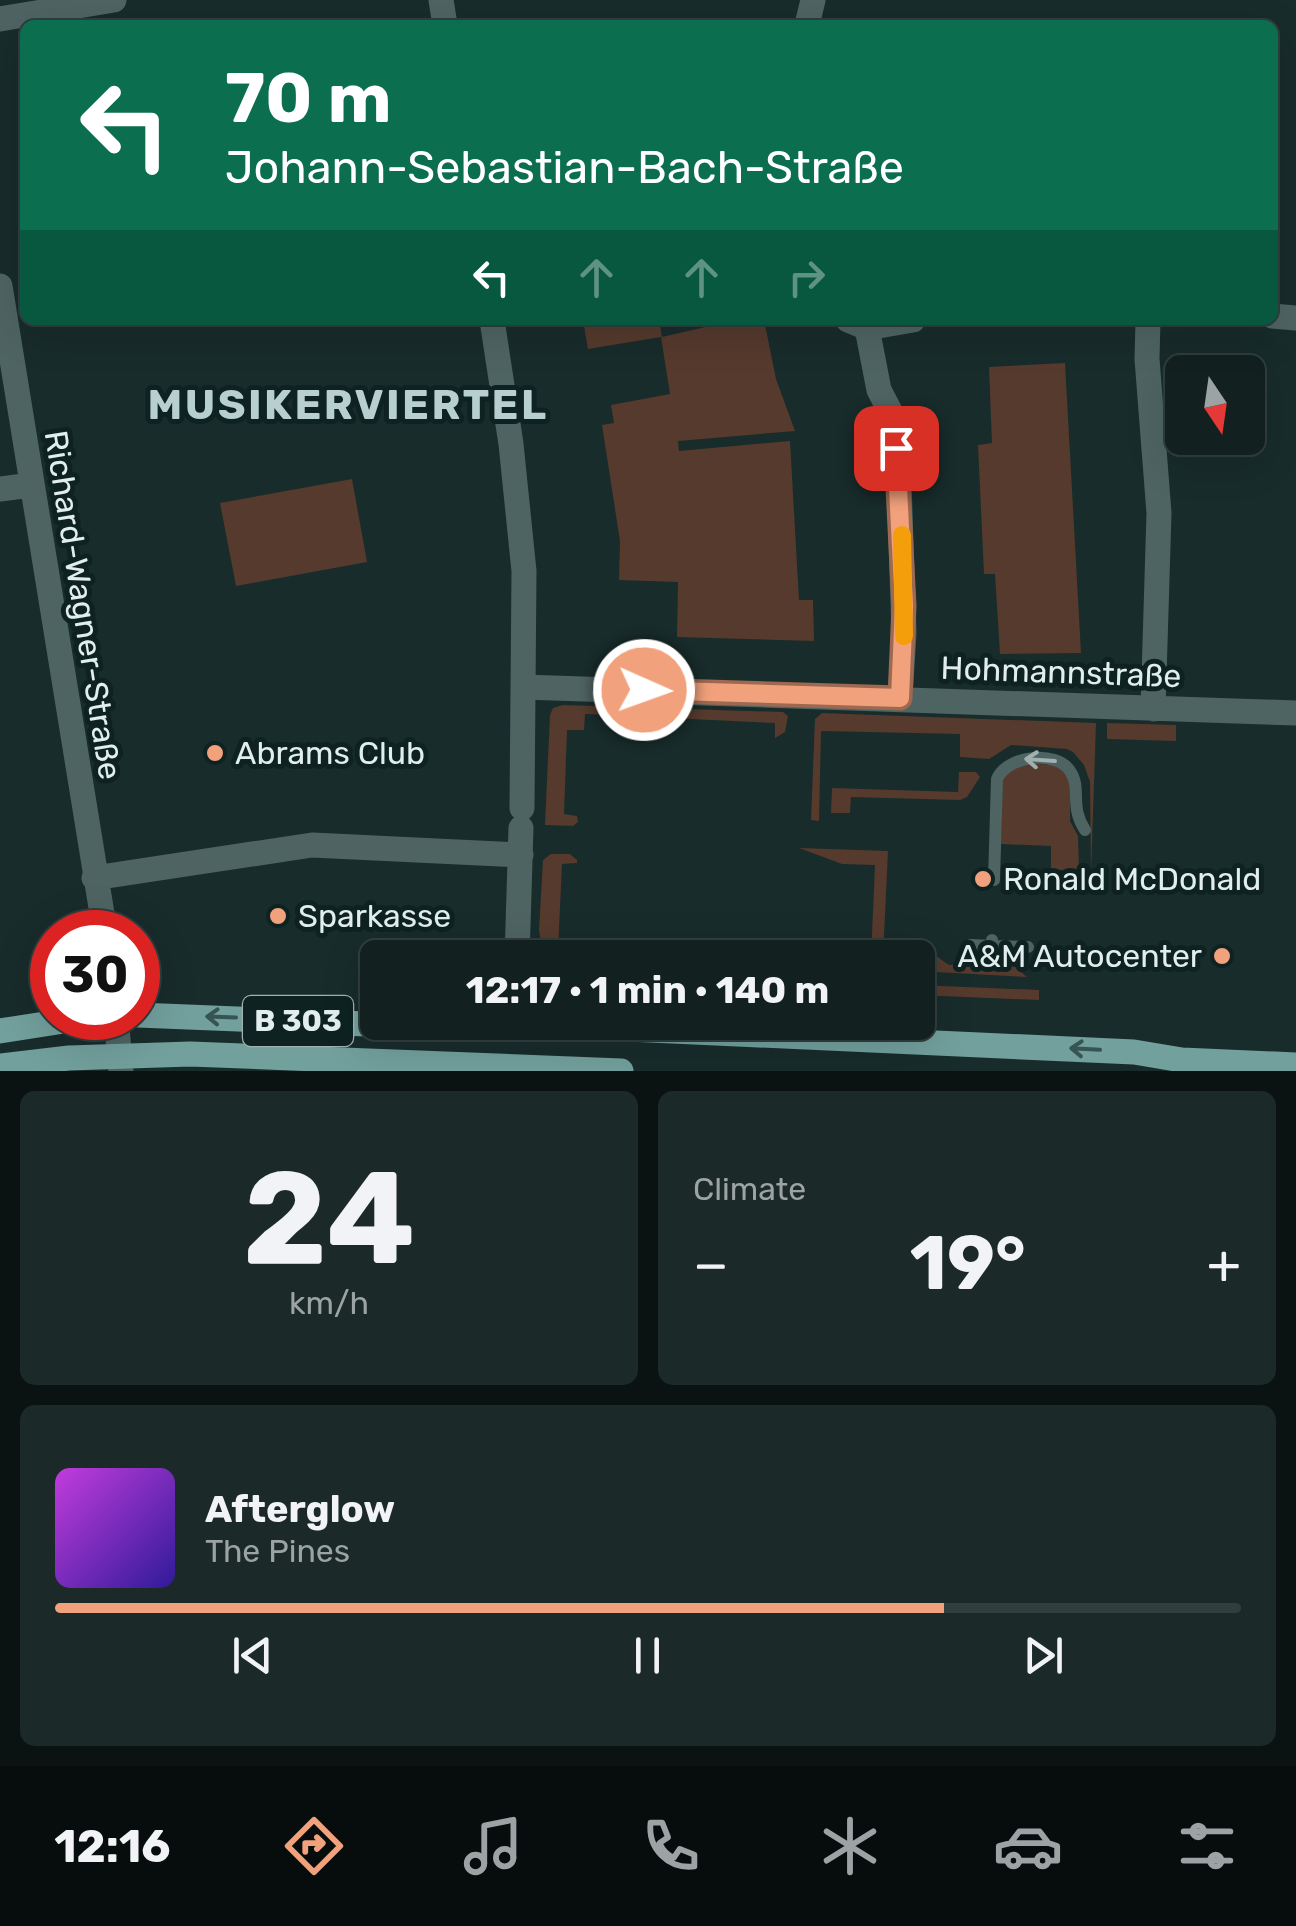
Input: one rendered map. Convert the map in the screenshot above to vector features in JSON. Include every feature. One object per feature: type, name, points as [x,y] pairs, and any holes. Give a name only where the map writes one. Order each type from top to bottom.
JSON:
[{"type":"main road","name":"B 303","points":[[160,1016],[360,1024]]},
{"type":"main road","points":[[0,1030],[30,1026]]},
{"type":"main road","points":[[869,1040],[1134,1052],[1182,1060],[1296,1065]]},
{"type":"main road","name":"B 303","points":[[0,1066],[120,1063],[190,1054],[621,1071]]},
{"type":"main road","points":[[1146,1071],[1182,1060]]},
{"type":"street","points":[[0,19],[114,0]]},
{"type":"street","name":"Richard-Wagner-Straße","points":[[0,286],[101,910]]},
{"type":"street","points":[[493,325],[511,444],[524,571],[518,940]]},
{"type":"street","points":[[857,325],[879,390],[892,415],[899,482],[904,633],[900,698]]},
{"type":"street","points":[[1148,325],[1159,513],[1153,708]]},
{"type":"street","points":[[0,489],[31,485]]},
{"type":"street","name":"Hohmannstraße","points":[[523,687],[1296,713]]},
{"type":"street","points":[[94,878],[312,846],[521,855]]},
{"type":"lane","points":[[994,880],[996,779],[1012,761],[1057,761],[1066,766],[1075,786],[1076,816],[1085,830]]},
{"type":"lane","points":[[971,945],[992,941],[1028,947]]},
{"type":"shaded area","points":[[584,325],[660,325],[662,337],[714,325],[765,325],[776,379],[795,431],[678,441],[679,451],[790,441],[799,600],[813,600],[814,641],[677,637],[678,582],[619,580],[620,541],[602,425],[614,423],[611,405],[670,394],[661,337],[588,349]]},
{"type":"shaded area","points":[[1065,363],[1081,653],[1000,654],[995,574],[984,574],[978,445],[992,443],[989,367]]},
{"type":"shaded area","points":[[352,479],[367,562],[236,586],[220,503]]},
{"type":"shaded area","points":[[563,705],[783,712],[788,716],[785,732],[775,738],[775,723],[585,714],[584,730],[567,730],[564,814],[577,816],[578,822],[573,826],[545,825],[550,715],[553,708]]},
{"type":"shaded area","points":[[822,713],[1096,723],[1091,874],[1090,782],[1084,765],[1067,749],[1011,745],[989,759],[960,757],[960,734],[821,731],[819,821],[811,820],[815,719]]},
{"type":"shaded area","points":[[1107,723],[1176,725],[1176,741],[1107,739]]},
{"type":"shaded area","points":[[1023,763],[1054,765],[1066,772],[1070,784],[1070,821],[1078,836],[1079,870],[1051,870],[1051,846],[1001,844],[1002,781],[1005,774]]},
{"type":"shaded area","points":[[959,772],[976,772],[980,777],[967,797],[960,800],[851,797],[850,813],[831,813],[832,788],[958,792]]},
{"type":"shaded area","points":[[799,848],[888,851],[884,940],[872,940],[875,865],[842,864]]},
{"type":"shaded area","points":[[551,854],[570,854],[577,860],[562,864],[558,940],[540,940],[543,860]]},
{"type":"shaded area","points":[[935,955],[949,965],[1007,960],[1027,977],[935,972]]},
{"type":"shaded area","points":[[935,986],[1039,990],[1039,1000],[935,996]]},
{"type":"slow traffic","points":[[902,535],[904,636]]},
{"type":"place","name":"Abrams Club","points":[[215,753]]},
{"type":"place","name":"Ronald McDonald","points":[[983,879]]},
{"type":"place","name":"Sparkasse","points":[[278,916]]},
{"type":"place","name":"A&M Autocenter","points":[[1222,956]]},
{"type":"district","name":"MUSIKERVIERTEL","points":[[348,404]]},
{"type":"route","points":[[644,690],[900,698],[904,606],[896,448]]}]
